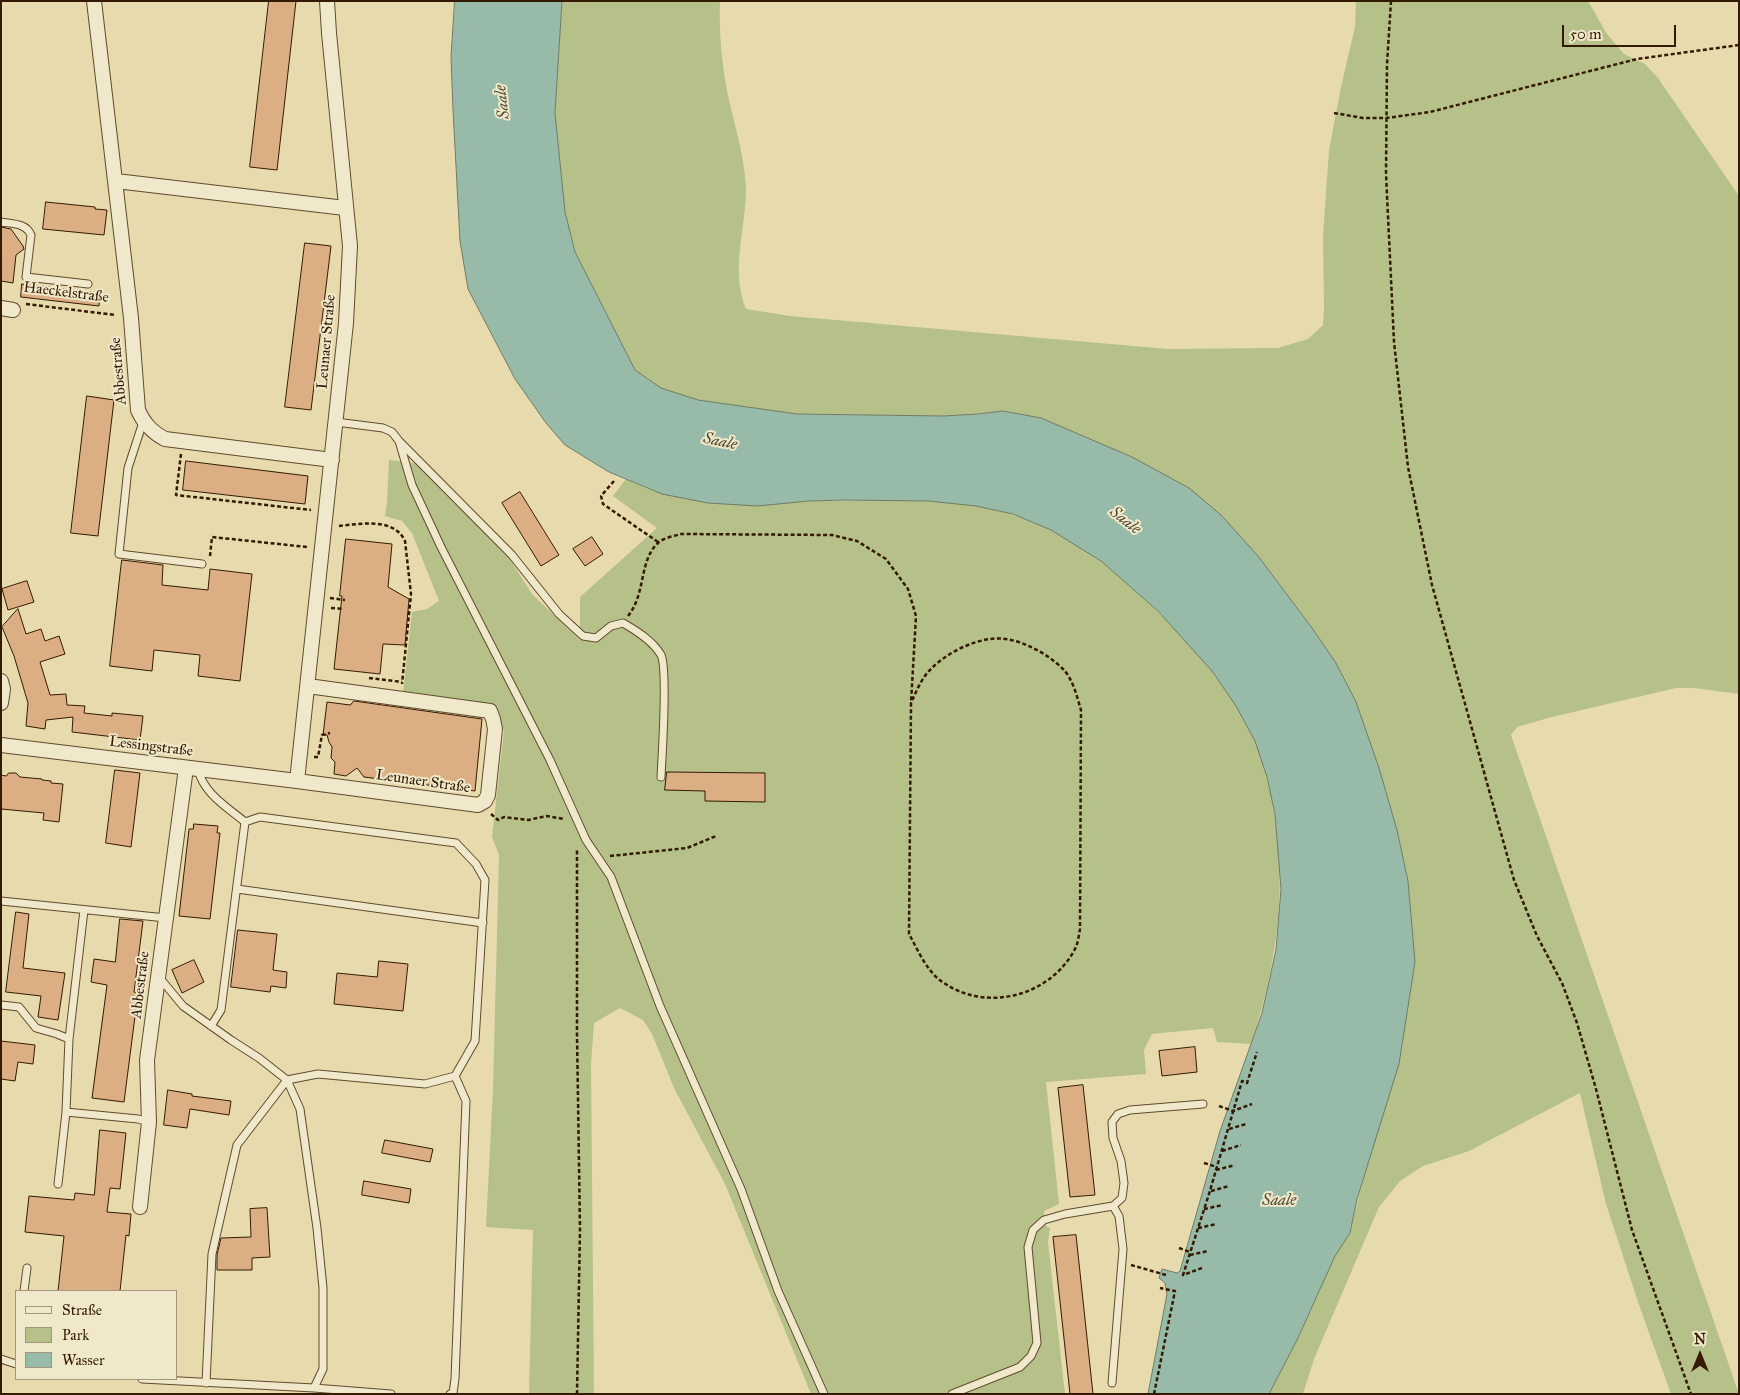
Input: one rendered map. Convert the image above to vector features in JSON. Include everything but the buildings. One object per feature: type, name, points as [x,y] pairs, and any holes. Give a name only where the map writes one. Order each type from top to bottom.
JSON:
[{"type":"street","name":"Abbestraße","points":[[94,1],[131,318],[138,410],[144,422],[155,434],[165,439],[332,460]]},
{"type":"street","name":"Leunaer Straße","points":[[308,686],[490,712],[494,730],[488,795],[485,801],[478,805],[297,781],[346,323],[350,246],[328,33],[327,1]]},
{"type":"street","points":[[116,181],[346,208]]},
{"type":"street","points":[[1,681],[3,690],[1,704]]},
{"type":"street","name":"Lessingstraße","points":[[1,745],[297,781]]},
{"type":"street","name":"Abbestraße","points":[[140,1207],[149,1122],[147,1060],[166,918],[192,769]]},
{"type":"lane","points":[[1,222],[23,225],[28,229],[30,236],[26,277],[88,284]]},
{"type":"lane","points":[[144,422],[128,468],[119,554],[202,564]]},
{"type":"lane","points":[[336,422],[383,428],[392,432],[512,555],[559,614],[583,636],[596,638],[611,626],[623,623],[648,640],[662,656],[664,680],[662,776]]},
{"type":"lane","points":[[399,441],[416,494],[550,760],[586,840],[611,877],[660,1006],[741,1190],[778,1291],[824,1394]]},
{"type":"lane","points":[[192,769],[212,794],[245,822]]},
{"type":"lane","points":[[206,1383],[212,1254],[236,1145],[287,1080],[318,1074],[425,1084],[455,1076],[476,1041],[486,880],[476,864],[456,843],[260,817],[245,822]]},
{"type":"lane","points":[[212,1026],[222,1010],[245,822]]},
{"type":"lane","points":[[237,889],[483,923]]},
{"type":"lane","points":[[1,901],[166,918]]},
{"type":"lane","points":[[58,1184],[66,1112],[69,1039],[84,910]]},
{"type":"lane","points":[[158,976],[183,1006],[259,1058],[287,1080],[300,1110],[317,1228],[323,1288],[323,1370],[314,1388]]},
{"type":"lane","points":[[1,1005],[19,1007],[36,1028],[69,1039]]},
{"type":"lane","points":[[450,1394],[453,1393],[455,1379],[466,1101],[455,1076]]},
{"type":"lane","points":[[952,1394],[1020,1367],[1031,1356],[1037,1343],[1028,1247],[1032,1230],[1044,1220],[1065,1214],[1113,1206],[1122,1198],[1124,1183],[1121,1161],[1113,1138],[1112,1122],[1118,1114],[1130,1110],[1203,1104]]},
{"type":"lane","points":[[66,1112],[138,1119],[149,1122]]},
{"type":"lane","points":[[1112,1383],[1123,1249],[1119,1216],[1113,1206]]},
{"type":"lane","points":[[24,1290],[27,1268]]},
{"type":"lane","points":[[1,1359],[15,1364]]},
{"type":"lane","points":[[158,1380],[391,1394]]},
{"type":"path","points":[[1391,1],[1387,64],[1386,174],[1394,342],[1408,467],[1432,585],[1514,880],[1537,936],[1562,983],[1577,1023],[1632,1230],[1690,1394]]},
{"type":"path","points":[[1334,114],[1363,118],[1386,118],[1430,112],[1637,59],[1739,45]]},
{"type":"path","name":"Haeckelstraße","points":[[12,307],[115,315]]},
{"type":"path","points":[[182,450],[176,494],[317,511]]},
{"type":"path","points":[[614,481],[601,496],[603,504],[658,542]]},
{"type":"path","points":[[325,525],[335,526],[364,523],[387,525],[396,530],[405,541],[411,594],[400,698]]},
{"type":"path","points":[[623,623],[636,607],[642,589],[644,568],[658,542],[680,534],[832,535],[858,541],[886,559],[908,590],[916,616],[911,703],[910,934],[924,961],[941,981],[964,994],[990,998],[1018,996],[1041,986],[1063,967],[1077,946],[1080,929],[1081,710],[1074,689],[1064,670],[1049,657],[1010,640],[991,638],[965,646],[947,656],[930,670],[919,685],[911,703]]},
{"type":"path","points":[[202,564],[210,556],[212,537],[314,548]]},
{"type":"path","points":[[326,598],[345,600]]},
{"type":"path","points":[[325,607],[344,609]]},
{"type":"path","points":[[314,753],[315,758],[318,757],[321,736],[330,733],[318,731]]},
{"type":"path","points":[[482,803],[493,817],[498,820],[504,817],[528,820],[548,816],[579,823],[577,852],[577,1015],[580,1229],[577,1394]]},
{"type":"path","points":[[598,857],[687,848],[716,836]]},
{"type":"path","points":[[1202,1268],[1182,1274],[1210,1191],[1242,1081],[1247,1083],[1257,1052]]},
{"type":"path","points":[[1219,1106],[1233,1111],[1252,1104]]},
{"type":"path","points":[[1228,1130],[1246,1124]]},
{"type":"path","points":[[1222,1151],[1241,1145]]},
{"type":"path","points":[[1204,1163],[1217,1168],[1235,1165]]},
{"type":"path","points":[[1210,1191],[1229,1186]]},
{"type":"path","points":[[1204,1209],[1224,1205]]},
{"type":"path","points":[[1198,1228],[1217,1224]]},
{"type":"path","points":[[1179,1248],[1190,1252]]},
{"type":"path","points":[[1189,1256],[1208,1251]]},
{"type":"path","points":[[1122,1263],[1166,1275]]},
{"type":"path","points":[[1154,1394],[1175,1291],[1160,1288]]},
{"type":"green space","points":[[562,1],[720,1],[720,32],[724,74],[745,176],[746,189],[739,279],[746,309],[790,316],[1168,349],[1278,348],[1308,339],[1323,325],[1323,236],[1329,150],[1355,27],[1356,1],[1588,1],[1607,34],[1624,54],[1645,64],[1658,78],[1739,196],[1739,694],[1694,688],[1676,688],[1552,717],[1517,727],[1511,735],[1739,1394],[1671,1394],[1606,1204],[1580,1093],[1469,1151],[1423,1166],[1400,1181],[1379,1207],[1314,1359],[1303,1394],[1269,1394],[1297,1340],[1335,1256],[1350,1233],[1415,962],[1408,881],[1397,830],[1379,768],[1356,702],[1336,663],[1312,628],[1258,556],[1221,515],[1132,457],[1041,418],[1003,411],[944,416],[797,414],[698,400],[661,388],[635,370],[575,252],[565,212],[555,113]]},
{"type":"green space","points":[[389,460],[415,463],[509,558],[532,594],[580,640],[580,597],[657,528],[613,496],[626,479],[651,490],[674,496],[790,501],[936,501],[978,506],[1011,514],[1043,526],[1073,542],[1105,565],[1170,624],[1220,680],[1246,721],[1255,742],[1267,779],[1275,817],[1280,893],[1277,932],[1271,970],[1251,1044],[1217,1042],[1213,1028],[1152,1034],[1144,1050],[1146,1074],[1046,1082],[1059,1204],[1044,1211],[1046,1226],[1050,1228],[1048,1243],[1065,1394],[811,1394],[725,1184],[674,1088],[652,1034],[643,1020],[620,1008],[594,1023],[591,1064],[594,1394],[529,1394],[533,1230],[486,1227],[493,1089],[499,855],[492,837],[504,730],[493,709],[403,692],[412,612],[427,609],[439,601],[412,533],[402,521],[385,516]]},
{"type":"water","name":"Saale","points":[[455,1],[562,1],[555,113],[565,212],[575,252],[635,370],[661,388],[698,400],[797,414],[944,416],[1003,411],[1041,418],[1132,457],[1189,488],[1221,515],[1258,556],[1336,663],[1356,702],[1379,768],[1397,830],[1408,881],[1415,962],[1399,1064],[1357,1199],[1350,1233],[1335,1256],[1297,1340],[1269,1394],[1148,1394],[1167,1294],[1165,1283],[1159,1278],[1162,1269],[1177,1273],[1180,1271],[1220,1131],[1262,1013],[1276,950],[1281,889],[1275,814],[1267,777],[1255,741],[1236,706],[1212,671],[1158,611],[1101,561],[1051,530],[1013,514],[976,506],[929,501],[809,501],[757,506],[708,503],[662,494],[609,472],[565,445],[546,423],[515,379],[468,289],[460,241],[453,110],[451,57]]}]
